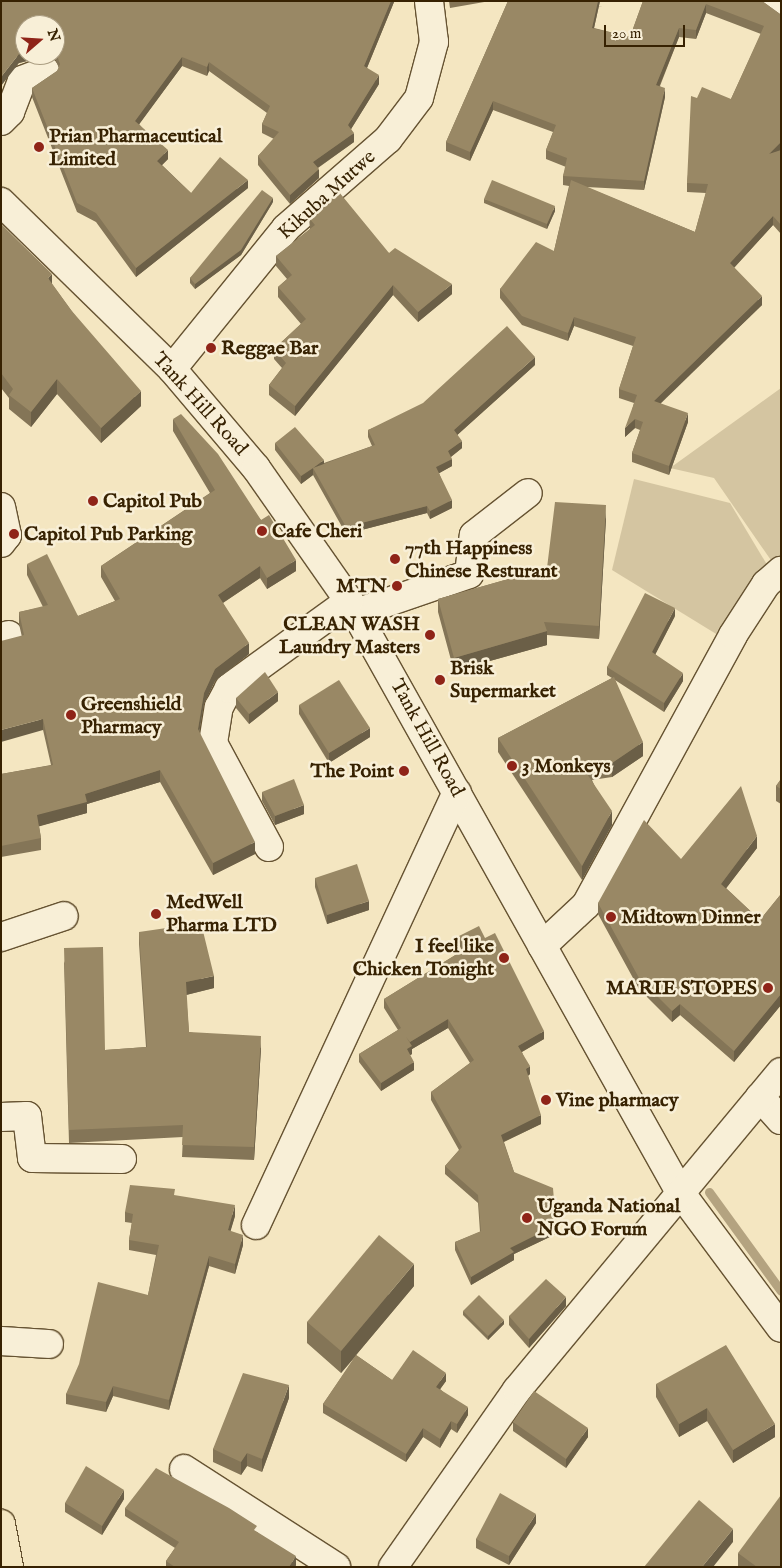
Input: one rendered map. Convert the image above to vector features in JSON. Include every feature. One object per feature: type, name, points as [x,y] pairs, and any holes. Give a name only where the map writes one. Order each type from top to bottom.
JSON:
[{"type":"main road","points":[[1,1524],[9,1567]]},
{"type":"street","name":"Kikuba Mutwe","points":[[172,369],[286,228],[388,139],[419,98],[434,42],[429,1]]},
{"type":"street","points":[[772,1],[781,7]]},
{"type":"street","points":[[1,121],[10,112],[22,80],[45,71]]},
{"type":"street","name":"Tank Hill Road","points":[[1,202],[172,369],[256,468],[353,607],[680,1192],[781,1328]]},
{"type":"street","points":[[269,847],[213,743],[218,707],[229,688],[353,607],[470,574],[474,535],[528,493]]},
{"type":"street","points":[[1,508],[7,535],[1,543]]},
{"type":"street","points":[[542,946],[586,905],[733,635],[766,584],[781,571]]},
{"type":"street","points":[[256,1225],[457,792]]},
{"type":"street","points":[[1,937],[64,916]]},
{"type":"street","points":[[393,1567],[517,1390],[781,1072]]},
{"type":"street","points":[[760,1097],[781,1120]]},
{"type":"street","points":[[1,1117],[27,1116],[32,1158],[122,1159]]},
{"type":"street","points":[[1,1341],[49,1344]]},
{"type":"street","points":[[184,1469],[336,1567]]},
{"type":"shaded area","points":[[781,388],[781,564],[775,566],[714,478],[670,468]]},
{"type":"shaded area","points":[[634,479],[730,503],[769,568],[726,640],[612,570]]},
{"type":"building","points":[[1,1],[391,1],[364,66],[379,75],[348,125],[354,133],[313,162],[319,169],[290,195],[258,156],[279,132],[262,124],[270,106],[209,62],[207,67],[182,57],[135,121],[168,150],[157,161],[191,193],[220,157],[248,180],[136,268],[96,213],[77,203],[32,88],[57,71],[60,65],[65,65],[65,15],[15,15],[15,59],[1,77]]},
{"type":"building","points":[[508,1],[598,1],[592,28],[630,37],[643,1],[762,1],[781,13],[781,142],[769,154],[781,150],[781,225],[773,216],[730,263],[762,296],[654,401],[688,413],[669,466],[632,453],[643,422],[635,419],[625,428],[637,395],[619,389],[636,337],[574,317],[568,333],[522,316],[500,289],[536,242],[554,251],[571,180],[695,232],[708,184],[687,183],[691,96],[697,98],[702,87],[731,99],[764,26],[706,4],[696,30],[679,28],[656,85],[665,88],[644,181],[563,176],[567,158],[546,150],[556,125],[493,101],[470,152],[446,142]]},
{"type":"building","points":[[492,180],[555,206],[547,224],[484,199]]},
{"type":"building","points":[[262,190],[273,198],[241,250],[195,284],[190,278]]},
{"type":"building","points":[[339,192],[389,253],[395,248],[452,284],[418,312],[393,285],[295,406],[269,385],[286,363],[274,349],[306,319],[278,287],[292,275],[276,256],[315,225],[309,218]]},
{"type":"building","points":[[1,224],[52,274],[48,278],[71,310],[141,391],[101,428],[57,379],[31,412],[9,395],[13,389],[1,373]]},
{"type":"building","points":[[507,326],[535,357],[454,430],[462,441],[448,451],[452,459],[436,467],[452,500],[430,511],[427,506],[346,527],[313,468],[375,445],[368,430],[423,403]]},
{"type":"building","points":[[181,414],[218,454],[261,520],[269,515],[296,560],[267,578],[260,566],[218,595],[249,643],[215,669],[204,693],[198,729],[255,842],[213,863],[160,770],[85,794],[87,802],[37,815],[41,838],[1,846],[1,774],[53,765],[43,719],[1,730],[1,641],[24,635],[19,612],[48,605],[27,564],[47,554],[78,616],[120,599],[101,566],[215,490],[173,419]]},
{"type":"building","points":[[295,427],[324,460],[301,476],[275,443]]},
{"type":"building","points":[[555,502],[606,505],[599,626],[544,622],[547,631],[454,658],[438,599],[547,568]]},
{"type":"building","points":[[645,593],[675,608],[652,652],[683,673],[664,703],[607,667]]},
{"type":"building","points":[[265,672],[278,692],[249,714],[236,698]]},
{"type":"building","points":[[614,677],[643,742],[612,763],[583,768],[612,811],[582,866],[498,738]]},
{"type":"building","points":[[339,680],[370,728],[329,753],[299,705]]},
{"type":"building","points":[[294,779],[304,805],[275,816],[262,792]]},
{"type":"building","points":[[781,779],[781,789],[776,786]]},
{"type":"building","points":[[741,786],[757,836],[721,884],[760,920],[781,894],[781,994],[734,1051],[680,1004],[672,1011],[639,978],[598,903],[644,820],[681,859]]},
{"type":"building","points":[[357,864],[369,901],[327,915],[315,878]]},
{"type":"building","points":[[201,923],[214,976],[186,982],[189,1032],[261,1036],[254,1147],[182,1145],[183,1125],[69,1130],[64,948],[103,947],[105,1050],[147,1047],[139,932]]},
{"type":"building","points":[[479,926],[485,938],[495,933],[544,1031],[518,1046],[530,1066],[526,1069],[541,1115],[501,1135],[514,1172],[553,1188],[556,1225],[510,1248],[514,1252],[471,1277],[455,1242],[481,1231],[478,1195],[445,1166],[462,1147],[431,1092],[474,1060],[448,1019],[410,1042],[406,1037],[412,1046],[407,1049],[414,1062],[381,1083],[359,1054],[401,1028],[384,999],[465,949],[459,936]]},
{"type":"building","points":[[130,1185],[175,1189],[174,1195],[235,1205],[228,1230],[243,1235],[235,1264],[209,1256],[169,1400],[113,1386],[106,1402],[66,1394],[79,1364],[98,1282],[148,1295],[159,1245],[129,1240],[133,1214],[125,1212]]},
{"type":"building","points":[[379,1235],[414,1264],[341,1351],[307,1322]]},
{"type":"building","points":[[546,1279],[566,1297],[529,1339],[509,1316]]},
{"type":"building","points":[[479,1295],[504,1320],[488,1336],[463,1311]]},
{"type":"building","points":[[726,1345],[775,1424],[733,1450],[707,1408],[679,1424],[656,1384]]},
{"type":"building","points":[[413,1350],[446,1373],[436,1387],[468,1407],[457,1424],[451,1421],[440,1439],[423,1428],[406,1454],[323,1404],[356,1355],[392,1380]]},
{"type":"building","points":[[243,1373],[289,1385],[262,1459],[247,1453],[241,1462],[213,1449]]},
{"type":"building","points":[[534,1391],[588,1428],[566,1459],[513,1422]]},
{"type":"building","points":[[86,1466],[124,1490],[102,1526],[65,1503]]},
{"type":"building","points":[[156,1468],[229,1508],[257,1526],[254,1530],[296,1556],[289,1567],[175,1567],[166,1561],[179,1542],[125,1508]]},
{"type":"building","points":[[500,1493],[536,1514],[509,1556],[476,1539]]},
{"type":"building","points":[[781,1495],[781,1567],[757,1567],[738,1553]]},
{"type":"building","points":[[699,1500],[733,1529],[702,1567],[644,1567]]},
{"type":"waterway","points":[[709,1192],[781,1291]]},
{"type":"place","name":"Prian Pharmaceutical Limited","points":[[39,147]]},
{"type":"place","name":"Reggae Bar","points":[[211,348]]},
{"type":"place","name":"Capitol Pub","points":[[93,501]]},
{"type":"place","name":"Cafe Cheri","points":[[262,531]]},
{"type":"place","name":"Capitol Pub Parking","points":[[14,534]]},
{"type":"place","name":"77th Happiness Chinese Resturant","points":[[395,559]]},
{"type":"place","name":"MTN","points":[[397,586]]},
{"type":"place","name":"CLEAN WASH Laundry Masters","points":[[430,635]]},
{"type":"place","name":"Brisk Supermarket","points":[[440,680]]},
{"type":"place","name":"Greenshield Pharmacy","points":[[71,715]]},
{"type":"place","name":"3 Monkeys","points":[[512,766]]},
{"type":"place","name":"The Point","points":[[404,771]]},
{"type":"place","name":"MedWell Pharma LTD","points":[[156,914]]},
{"type":"place","name":"Midtown Dinner","points":[[611,917]]},
{"type":"place","name":"I feel like Chicken Tonight","points":[[504,958]]},
{"type":"place","name":"MARIE STOPES","points":[[768,988]]},
{"type":"place","name":"Vine pharmacy","points":[[546,1100]]},
{"type":"place","name":"Uganda National NGO Forum","points":[[527,1218]]}]
